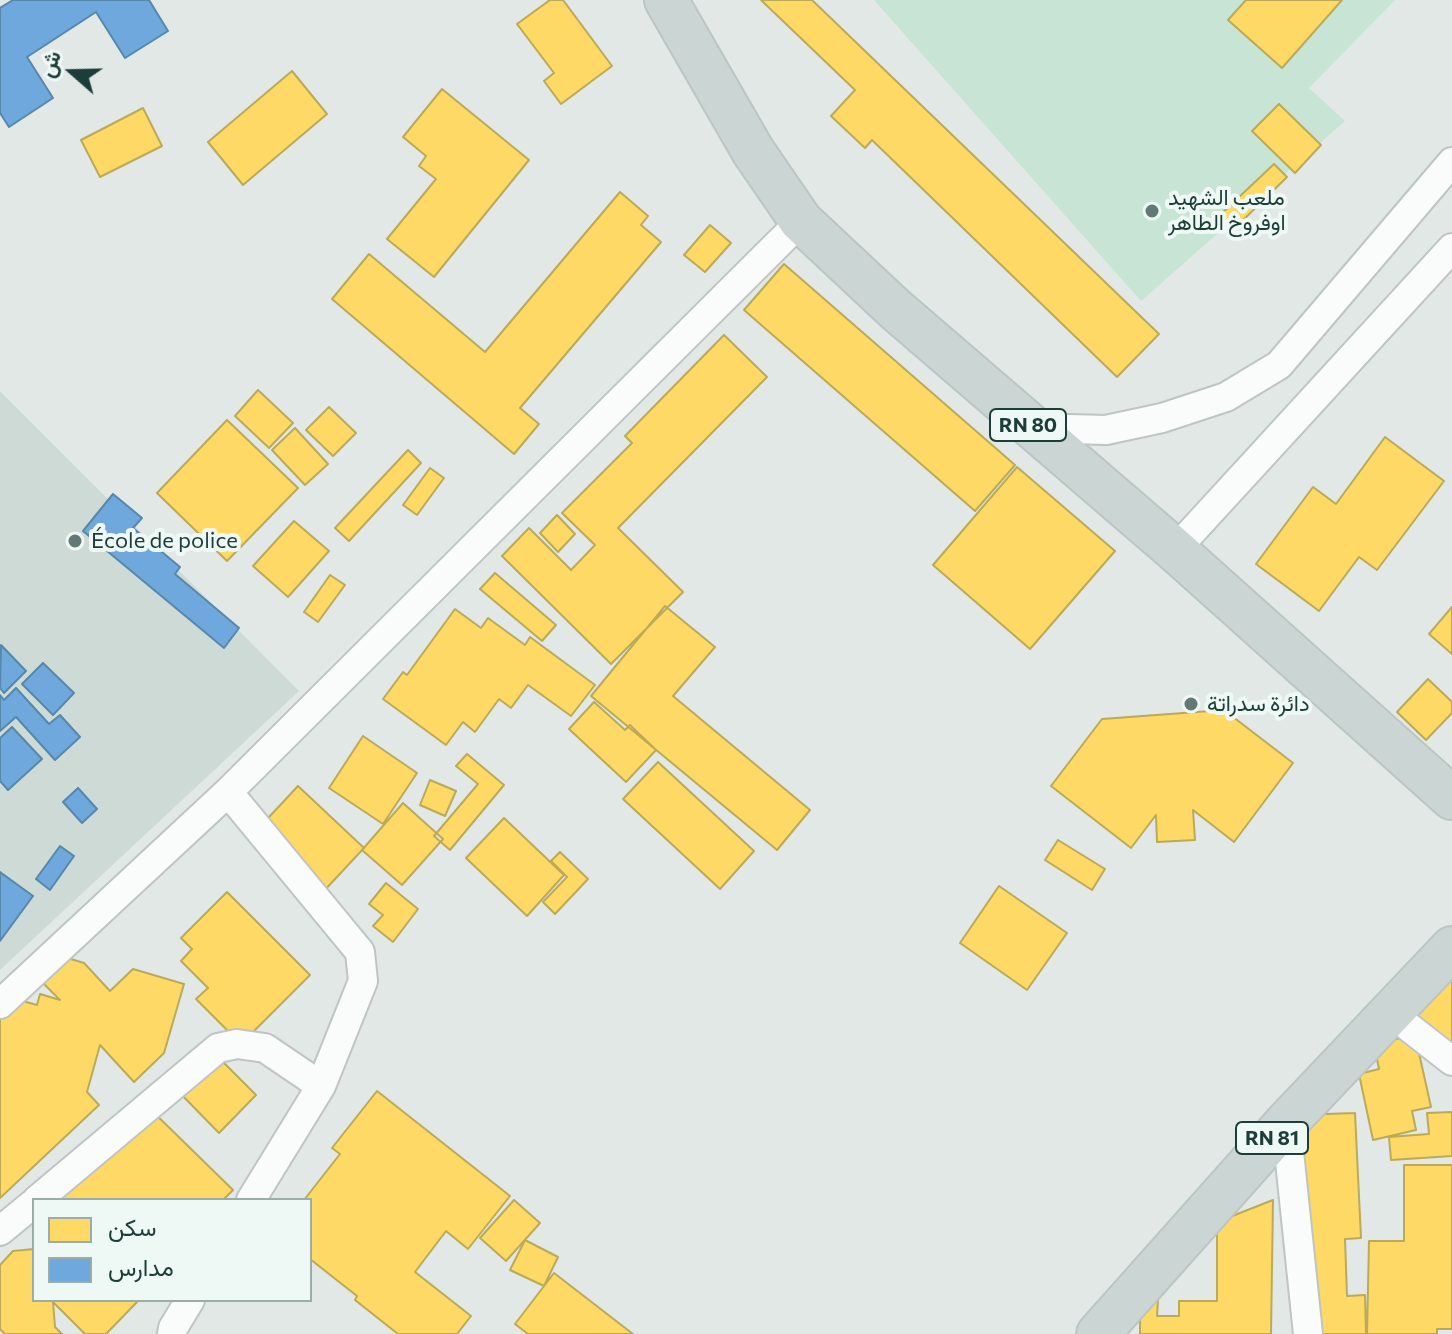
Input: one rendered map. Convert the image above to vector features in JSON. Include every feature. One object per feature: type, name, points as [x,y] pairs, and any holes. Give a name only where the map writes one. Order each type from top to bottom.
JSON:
[{"type":"main road","name":"RN 80","points":[[666,0],[753,151],[801,221],[895,309],[1175,550],[1452,798]]},
{"type":"main road","name":"RN 81","points":[[1098,1334],[1286,1123],[1452,948]]},
{"type":"street","points":[[1032,428],[1106,430],[1162,418],[1226,397],[1279,365],[1452,162]]},
{"type":"street","points":[[0,1004],[228,792],[801,221]]},
{"type":"street","points":[[1175,550],[1452,248]]},
{"type":"street","points":[[228,792],[360,952],[363,981],[321,1086],[252,1198]]},
{"type":"street","points":[[1392,1014],[1452,1061]]},
{"type":"street","points":[[40,1198],[218,1048],[237,1044],[265,1048],[321,1086]]},
{"type":"street","points":[[1286,1123],[1308,1334]]},
{"type":"street","points":[[0,1231],[32,1204]]},
{"type":"street","points":[[172,1334],[189,1302]]},
{"type":"shaded area","name":"École de police","points":[[0,391],[299,691],[0,970]]},
{"type":"green space","name":"ملعب الشهيد اوفروخ الطاهر","points":[[874,0],[1395,0],[1309,88],[1345,121],[1141,301]]},
{"type":"building: سكن","points":[[550,0],[563,0],[612,66],[561,104],[544,81],[554,73],[517,24]]},
{"type":"building: سكن","points":[[761,0],[812,0],[1159,334],[1117,377],[872,140],[865,148],[831,116],[855,90]]},
{"type":"building: سكن","points":[[1246,0],[1342,0],[1282,68],[1228,20]]},
{"type":"building: سكن","points":[[292,71],[327,114],[243,185],[208,142]]},
{"type":"building: سكن","points":[[442,89],[529,160],[434,277],[387,239],[436,179],[419,166],[426,156],[403,137]]},
{"type":"building: سكن","points":[[1279,104],[1321,145],[1295,173],[1252,131]]},
{"type":"building: سكن","points":[[143,108],[162,146],[100,177],[81,140]]},
{"type":"building: سكن","points":[[1274,164],[1287,177],[1233,230],[1219,216]]},
{"type":"building: سكن","points":[[620,192],[648,216],[641,225],[661,242],[520,408],[539,424],[514,454],[332,299],[369,254],[485,352]]},
{"type":"building: سكن","points":[[710,225],[731,243],[705,272],[684,255]]},
{"type":"building: سكن","points":[[784,264],[1015,465],[975,511],[744,310]]},
{"type":"building: سكن","points":[[724,335],[767,377],[618,528],[683,592],[611,664],[502,556],[529,528],[571,570],[595,545],[562,513],[632,443],[625,436]]},
{"type":"building: سكن","points":[[258,390],[293,423],[269,448],[235,416]]},
{"type":"building: سكن","points":[[329,407],[356,433],[333,456],[306,430]]},
{"type":"building: سكن","points":[[227,420],[298,488],[227,561],[157,493]]},
{"type":"building: سكن","points":[[295,428],[328,464],[305,485],[272,450]]},
{"type":"building: سكن","points":[[1385,437],[1444,481],[1377,570],[1359,557],[1319,611],[1256,564],[1313,487],[1336,504]]},
{"type":"building: سكن","points":[[408,450],[421,463],[349,541],[335,528]]},
{"type":"building: سكن","points":[[1017,467],[1115,551],[1030,649],[933,565]]},
{"type":"building: سكن","points":[[430,468],[444,478],[417,515],[403,505]]},
{"type":"building: سكن","points":[[557,515],[575,534],[558,552],[540,533]]},
{"type":"building: سكن","points":[[294,521],[329,551],[288,597],[253,566]]},
{"type":"building: سكن","points":[[495,573],[556,625],[542,641],[480,589]]},
{"type":"building: سكن","points":[[330,575],[345,585],[318,622],[304,612]]},
{"type":"building: سكن","points":[[665,606],[715,647],[673,696],[810,810],[777,850],[591,696]]},
{"type":"building: سكن","points":[[1452,607],[1452,654],[1429,634]]},
{"type":"building: سكن","points":[[455,609],[481,628],[488,618],[525,645],[530,637],[595,685],[571,716],[528,685],[511,708],[499,699],[475,732],[463,722],[446,745],[383,699],[403,672],[407,675]]},
{"type":"building: سكن","points":[[1428,679],[1452,702],[1452,713],[1426,740],[1397,712]]},
{"type":"building: سكن","points":[[594,702],[625,730],[630,725],[656,750],[626,782],[569,729]]},
{"type":"building: سكن","points":[[1224,710],[1293,763],[1234,842],[1193,810],[1195,840],[1157,842],[1156,815],[1131,848],[1051,786],[1102,719]]},
{"type":"building: سكن","points":[[363,736],[417,773],[383,824],[329,788]]},
{"type":"building: سكن","points":[[467,754],[504,785],[450,850],[434,836],[478,784],[456,766]]},
{"type":"building: سكن","points":[[658,762],[754,851],[720,889],[623,799]]},
{"type":"building: سكن","points":[[430,780],[456,791],[445,816],[420,805]]},
{"type":"building: سكن","points":[[298,786],[364,848],[322,893],[256,831]]},
{"type":"building: سكن","points":[[403,803],[443,839],[402,885],[362,850]]},
{"type":"building: سكن","points":[[504,818],[564,875],[527,916],[466,858]]},
{"type":"building: سكن","points":[[1058,840],[1105,869],[1092,890],[1045,860]]},
{"type":"building: سكن","points":[[560,852],[588,879],[555,914],[543,902],[567,877],[551,861]]},
{"type":"building: سكن","points":[[386,883],[418,909],[393,942],[373,926],[383,915],[369,904]]},
{"type":"building: سكن","points":[[999,886],[1067,933],[1027,990],[960,943]]},
{"type":"building: سكن","points":[[227,892],[310,975],[241,1044],[196,999],[208,988],[181,961],[192,949],[181,938]]},
{"type":"building: سكن","points":[[64,957],[84,963],[110,991],[133,969],[184,984],[164,1053],[134,1082],[100,1045],[87,1092],[99,1105],[0,1198],[0,1018],[19,1000],[37,1005],[40,994],[60,1000],[40,980]]},
{"type":"building: سكن","points":[[1452,964],[1452,1056],[1408,1022]]},
{"type":"building: سكن","points":[[1415,1035],[1431,1107],[1412,1111],[1416,1130],[1373,1140],[1359,1074],[1379,1069],[1374,1044]]},
{"type":"building: سكن","points":[[210,1049],[256,1095],[219,1133],[173,1086]]},
{"type":"building: سكن","points":[[377,1091],[510,1196],[468,1249],[446,1231],[415,1272],[471,1316],[457,1334],[398,1334],[312,1261],[312,1198],[306,1198],[340,1154],[332,1148]]},
{"type":"building: سكن","points":[[144,1103],[233,1190],[225,1198],[48,1198]]},
{"type":"building: سكن","points":[[1452,1112],[1452,1156],[1391,1160],[1389,1137],[1429,1134],[1427,1113]]},
{"type":"building: سكن","points":[[1355,1113],[1361,1238],[1345,1239],[1347,1296],[1365,1295],[1366,1334],[1299,1334],[1298,1115]]},
{"type":"building: سكن","points":[[1404,1165],[1452,1165],[1452,1329],[1437,1329],[1437,1334],[1367,1334],[1369,1241],[1404,1241]]},
{"type":"building: سكن","points":[[514,1200],[540,1223],[506,1261],[480,1238]]},
{"type":"building: سكن","points":[[1273,1200],[1271,1334],[1140,1334],[1140,1300],[1158,1300],[1157,1316],[1179,1316],[1179,1301],[1217,1301],[1217,1222]]},
{"type":"building: سكن","points":[[525,1240],[558,1257],[544,1286],[510,1270]]},
{"type":"building: سكن","points":[[32,1249],[32,1302],[53,1302],[55,1327],[62,1334],[5,1334],[0,1329],[0,1265],[13,1251]]},
{"type":"building: سكن","points":[[554,1273],[633,1334],[528,1334],[515,1324]]},
{"type":"building: سكن","points":[[53,1302],[137,1302],[106,1334],[85,1334]]},
{"type":"building: مدارس","points":[[13,0],[149,0],[168,31],[125,58],[96,12],[27,57],[53,98],[9,127],[0,113],[0,8]]},
{"type":"building: مدارس","points":[[113,494],[142,518],[133,528],[180,567],[175,574],[239,628],[224,648],[83,531]]},
{"type":"building: مدارس","points":[[1,645],[26,671],[4,693],[0,688]]},
{"type":"building: مدارس","points":[[43,663],[74,693],[53,715],[22,684]]},
{"type":"building: مدارس","points":[[16,688],[49,724],[60,715],[80,737],[55,760],[16,717],[0,731],[0,695],[4,700]]},
{"type":"building: مدارس","points":[[12,727],[42,759],[8,790],[0,781],[0,738]]},
{"type":"building: مدارس","points":[[78,788],[97,809],[82,823],[63,802]]},
{"type":"building: مدارس","points":[[60,846],[74,856],[50,890],[36,879]]},
{"type":"building: مدارس","points":[[0,872],[33,896],[0,941]]},
{"type":"place","name":"ملعب الشهيد اوفروخ الطاهر","points":[[1152,211]]},
{"type":"place","name":"École de police","points":[[75,541]]},
{"type":"place","name":"دائرة سدراتة","points":[[1191,704]]}]
